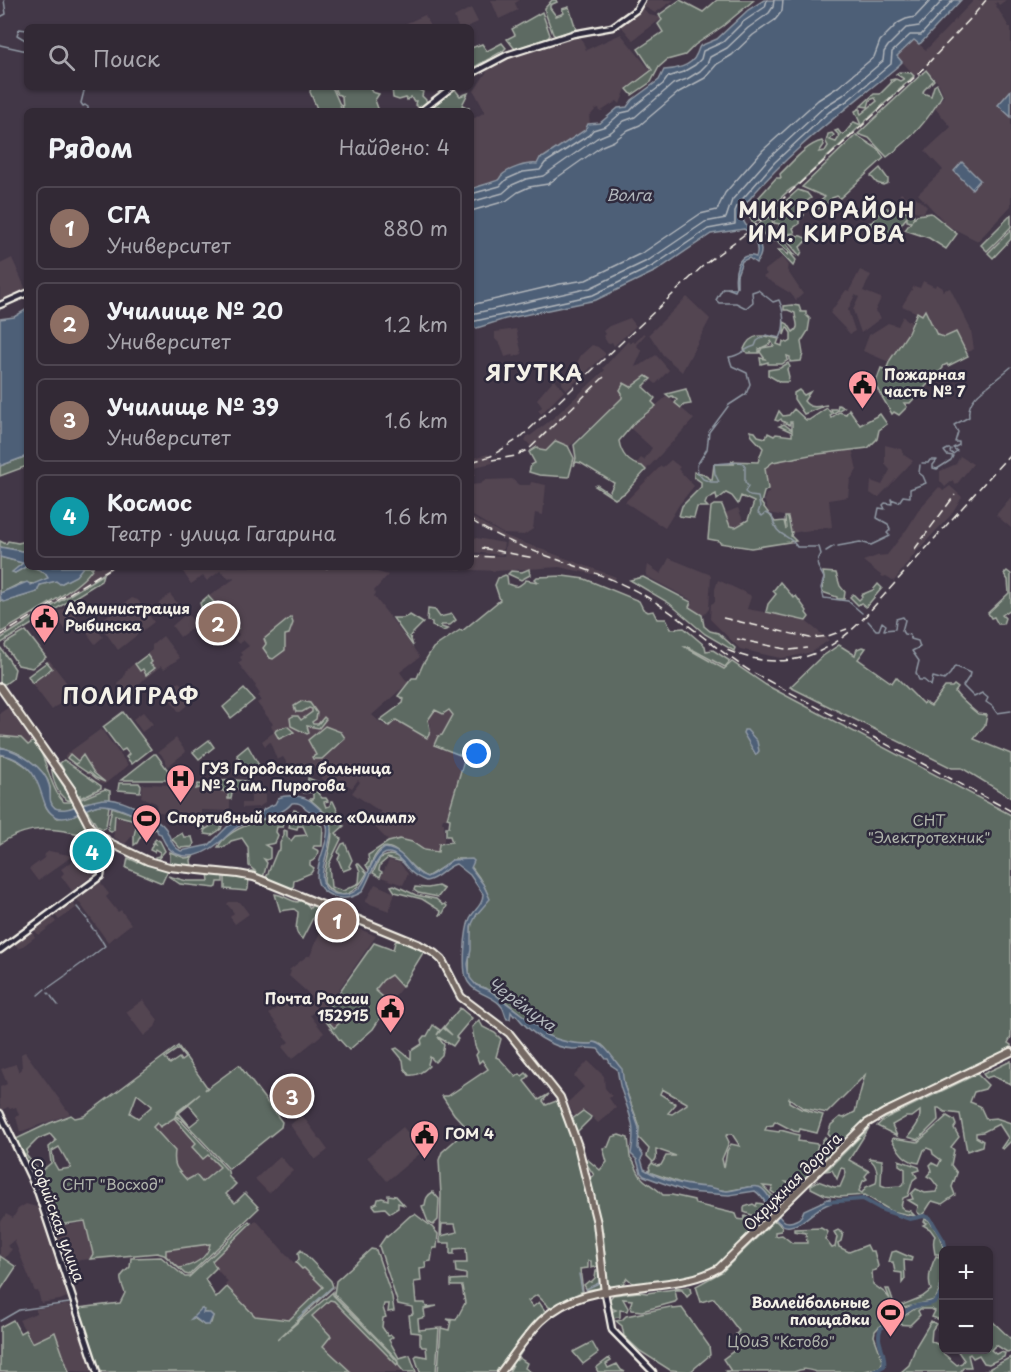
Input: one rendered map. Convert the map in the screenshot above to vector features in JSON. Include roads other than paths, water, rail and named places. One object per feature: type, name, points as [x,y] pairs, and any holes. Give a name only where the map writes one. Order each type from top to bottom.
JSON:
[{"type":"main road","points":[[474,72],[507,55],[573,34],[609,28],[621,21],[641,2]]},
{"type":"main road","points":[[426,108],[448,90]]},
{"type":"main road","points":[[0,305],[24,294]]},
{"type":"main road","points":[[0,687],[57,767],[86,816],[106,839],[148,861],[170,867],[254,877],[424,947],[444,962],[455,989],[461,997],[497,1023],[516,1041],[558,1094],[578,1146],[597,1223],[612,1330],[653,1372]]},
{"type":"main road","points":[[0,950],[101,876],[106,839]]},
{"type":"main road","name":"Окружная дорога","points":[[501,1372],[543,1319],[564,1304],[605,1292],[704,1280],[730,1263],[870,1121],[1011,1053]]},
{"type":"main road","name":"Софийская улица","points":[[0,1113],[38,1193],[97,1372]]},
{"type":"water","name":"Волга","points":[[764,0],[961,0],[921,43],[914,40],[897,56],[902,62],[898,66],[797,150],[743,207],[744,222],[758,241],[761,255],[756,263],[749,258],[742,261],[737,275],[737,287],[735,291],[727,288],[736,288],[735,276],[740,260],[749,256],[756,257],[757,253],[755,241],[744,229],[711,234],[656,271],[596,300],[474,328],[474,188],[498,180],[513,168],[537,164],[540,158],[585,130],[588,124],[600,123],[618,108],[627,107],[632,100],[659,80],[664,70],[687,65],[694,59],[700,46],[717,39],[748,10]]},
{"type":"water","points":[[1011,90],[1011,117],[998,105]]},
{"type":"water","points":[[962,162],[980,180],[972,189],[954,171]]},
{"type":"water","points":[[24,311],[24,457],[0,466],[0,319],[14,317]]},
{"type":"water","points":[[0,547],[24,551],[24,568],[15,573],[12,572],[23,563],[0,557]]},
{"type":"water","points":[[38,570],[81,570],[76,576],[60,584],[56,581],[40,585],[37,592],[4,602],[1,600],[0,593],[27,582],[31,585],[48,578],[45,573]]},
{"type":"water","points":[[747,730],[757,741],[759,751],[756,755],[743,733]]},
{"type":"water","points":[[0,747],[29,760],[42,772],[49,785],[50,800],[55,808],[67,809],[102,799],[124,802],[149,814],[162,824],[173,844],[181,851],[209,845],[228,826],[248,816],[260,814],[264,809],[275,804],[278,798],[295,796],[304,798],[322,811],[330,822],[330,841],[324,862],[323,882],[327,889],[335,894],[346,895],[356,891],[379,853],[385,848],[399,853],[416,870],[427,877],[452,860],[472,859],[474,861],[471,868],[483,884],[490,899],[477,914],[471,926],[471,950],[468,964],[470,978],[476,985],[489,990],[545,1032],[544,1034],[568,1042],[598,1043],[606,1049],[622,1069],[624,1085],[639,1128],[638,1148],[643,1155],[641,1159],[644,1169],[675,1182],[725,1191],[752,1186],[759,1187],[768,1196],[779,1216],[789,1222],[799,1218],[804,1210],[830,1198],[831,1203],[819,1208],[796,1225],[784,1226],[775,1219],[755,1191],[729,1195],[687,1192],[644,1176],[637,1160],[631,1154],[632,1122],[620,1087],[617,1069],[608,1059],[598,1049],[573,1049],[557,1046],[534,1033],[511,1012],[510,1019],[507,1019],[499,1003],[476,990],[468,982],[464,961],[467,932],[470,918],[480,904],[483,894],[470,875],[456,864],[435,878],[426,881],[412,872],[395,855],[386,853],[377,862],[362,892],[349,897],[335,897],[323,890],[318,882],[317,872],[327,838],[324,819],[299,804],[292,803],[276,814],[239,826],[212,848],[203,853],[186,856],[171,850],[150,821],[113,807],[100,805],[73,816],[57,817],[50,812],[34,776],[27,767],[16,759],[0,754]]},
{"type":"water","points":[[201,1309],[204,1310],[203,1313],[210,1313],[213,1316],[209,1325],[204,1325],[195,1318],[191,1319]]},
{"type":"waterway","points":[[0,17],[6,14],[4,0]]},
{"type":"waterway","points":[[24,30],[19,29],[17,35],[24,39]]},
{"type":"waterway","points":[[0,45],[24,50]]},
{"type":"waterway","points":[[84,90],[81,103],[88,108]]},
{"type":"waterway","points":[[727,288],[723,288],[716,300],[719,303],[736,303],[746,308],[753,302],[752,292],[758,290],[773,302],[779,300],[784,324],[780,338],[766,335],[757,341],[755,346],[729,357],[732,366],[747,373],[750,384],[746,394],[729,405],[709,432],[707,449],[697,465],[698,473],[703,479],[719,482],[714,464],[741,462],[745,465],[745,482],[748,486],[745,492],[750,496],[758,497],[760,507],[758,513],[762,516],[766,513],[772,516],[779,532],[794,542],[797,547],[819,547],[821,554],[817,564],[824,578],[821,588],[824,598],[848,601],[862,613]]},
{"type":"waterway","points":[[988,386],[1011,367]]},
{"type":"waterway","points":[[922,463],[937,460],[933,465],[933,468],[937,469],[951,460],[953,456],[947,455],[944,451],[951,449],[950,452],[953,454],[957,451],[953,448],[959,445],[959,442],[955,442],[958,432],[954,425],[969,417],[969,408],[973,400],[987,387]]},
{"type":"waterway","points":[[838,546],[860,542],[871,545],[890,536],[887,533],[890,530],[888,524],[877,518],[879,508],[885,509],[883,505],[885,503],[892,504],[891,499],[899,502],[903,496],[910,497],[910,489],[926,483],[919,473],[920,465]]},
{"type":"waterway","points":[[826,551],[834,546]]},
{"type":"waterway","points":[[868,621],[876,630],[879,630],[882,622],[886,625],[884,630],[895,629],[896,619],[903,617],[905,620],[902,631],[910,635],[911,639],[918,641],[920,647],[912,651],[919,661],[916,673],[919,680],[924,680],[931,686],[933,677],[944,680],[955,666],[970,673],[963,686],[974,697],[982,693],[988,698],[986,702],[997,713],[1011,711]]},
{"type":"waterway","points":[[77,907],[87,919]]},
{"type":"waterway","points":[[97,934],[101,940]]},
{"type":"waterway","points":[[87,960],[105,946],[102,941]]},
{"type":"waterway","points":[[74,969],[85,961]]},
{"type":"waterway","points":[[66,975],[72,970]]},
{"type":"waterway","points":[[48,988],[65,976]]},
{"type":"waterway","points":[[38,995],[45,989]]},
{"type":"waterway","points":[[54,1000],[58,1005]]},
{"type":"waterway","name":"Черёмуха","points":[[827,1202],[863,1199],[883,1210],[910,1219],[924,1216],[930,1218],[945,1246]]},
{"type":"waterway","points":[[586,1289],[599,1283],[599,1269]]},
{"type":"waterway","points":[[579,1274],[582,1290]]},
{"type":"waterway","points":[[298,1318],[332,1287]]},
{"type":"waterway","name":"Черёмуха","points":[[873,1372],[884,1366],[879,1337],[881,1328],[913,1307],[931,1304],[939,1297]]},
{"type":"waterway","points":[[0,1321],[19,1310],[69,1303]]},
{"type":"railway","points":[[474,461],[491,456],[520,438],[705,264],[745,234],[917,75],[986,0]]},
{"type":"railway","points":[[492,460],[515,456],[529,449],[604,377]]},
{"type":"railway","points":[[727,650],[746,657],[782,661],[815,653],[831,645],[861,621],[1011,453]]},
{"type":"railway","points":[[914,550],[955,495]]},
{"type":"railway","points":[[474,522],[509,541],[630,588],[662,606],[750,671],[1011,811]]},
{"type":"railway","points":[[482,548],[534,558]]},
{"type":"railway","points":[[474,556],[493,557]]},
{"type":"railway","points":[[0,636],[107,570]]},
{"type":"railway","points":[[723,618],[810,638],[828,636],[847,629]]},
{"type":"railway","points":[[737,639],[790,650],[807,648]]},
{"type":"place","name":"Пожарная часть № 7","points":[[863,410]]},
{"type":"place","name":"Училище № 20","points":[[218,623]]},
{"type":"place","name":"Администрация Рыбинска","points":[[44,644]]},
{"type":"place","name":"ГУЗ Городская больница № 2 им. Пирогова","points":[[180,804]]},
{"type":"place","name":"Спортивный комплекс «Олимп»","points":[[146,844]]},
{"type":"place","name":"Космос","points":[[92,851]]},
{"type":"place","name":"СГА","points":[[337,920]]},
{"type":"place","name":"Почта России 152915","points":[[390,1034]]},
{"type":"place","name":"Училище № 39","points":[[292,1096]]},
{"type":"place","name":"ГОМ 4","points":[[424,1160]]},
{"type":"place","name":"Воллейбольные площадки","points":[[891,1338]]},
{"type":"district","name":"МИКРОРАЙОН ИМ. КИРОВА","points":[[827,223]]},
{"type":"district","name":"ЯГУТКА","points":[[535,374]]},
{"type":"district","name":"ПОЛИГРАФ","points":[[131,697]]},
{"type":"park label","name":"СНТ \"Электротехник\"","points":[[929,830]]},
{"type":"park label","name":"СНТ \"Восход\"","points":[[113,1185]]},
{"type":"park label","name":"ЦОиЗ \"Кстово\"","points":[[781,1342]]}]
